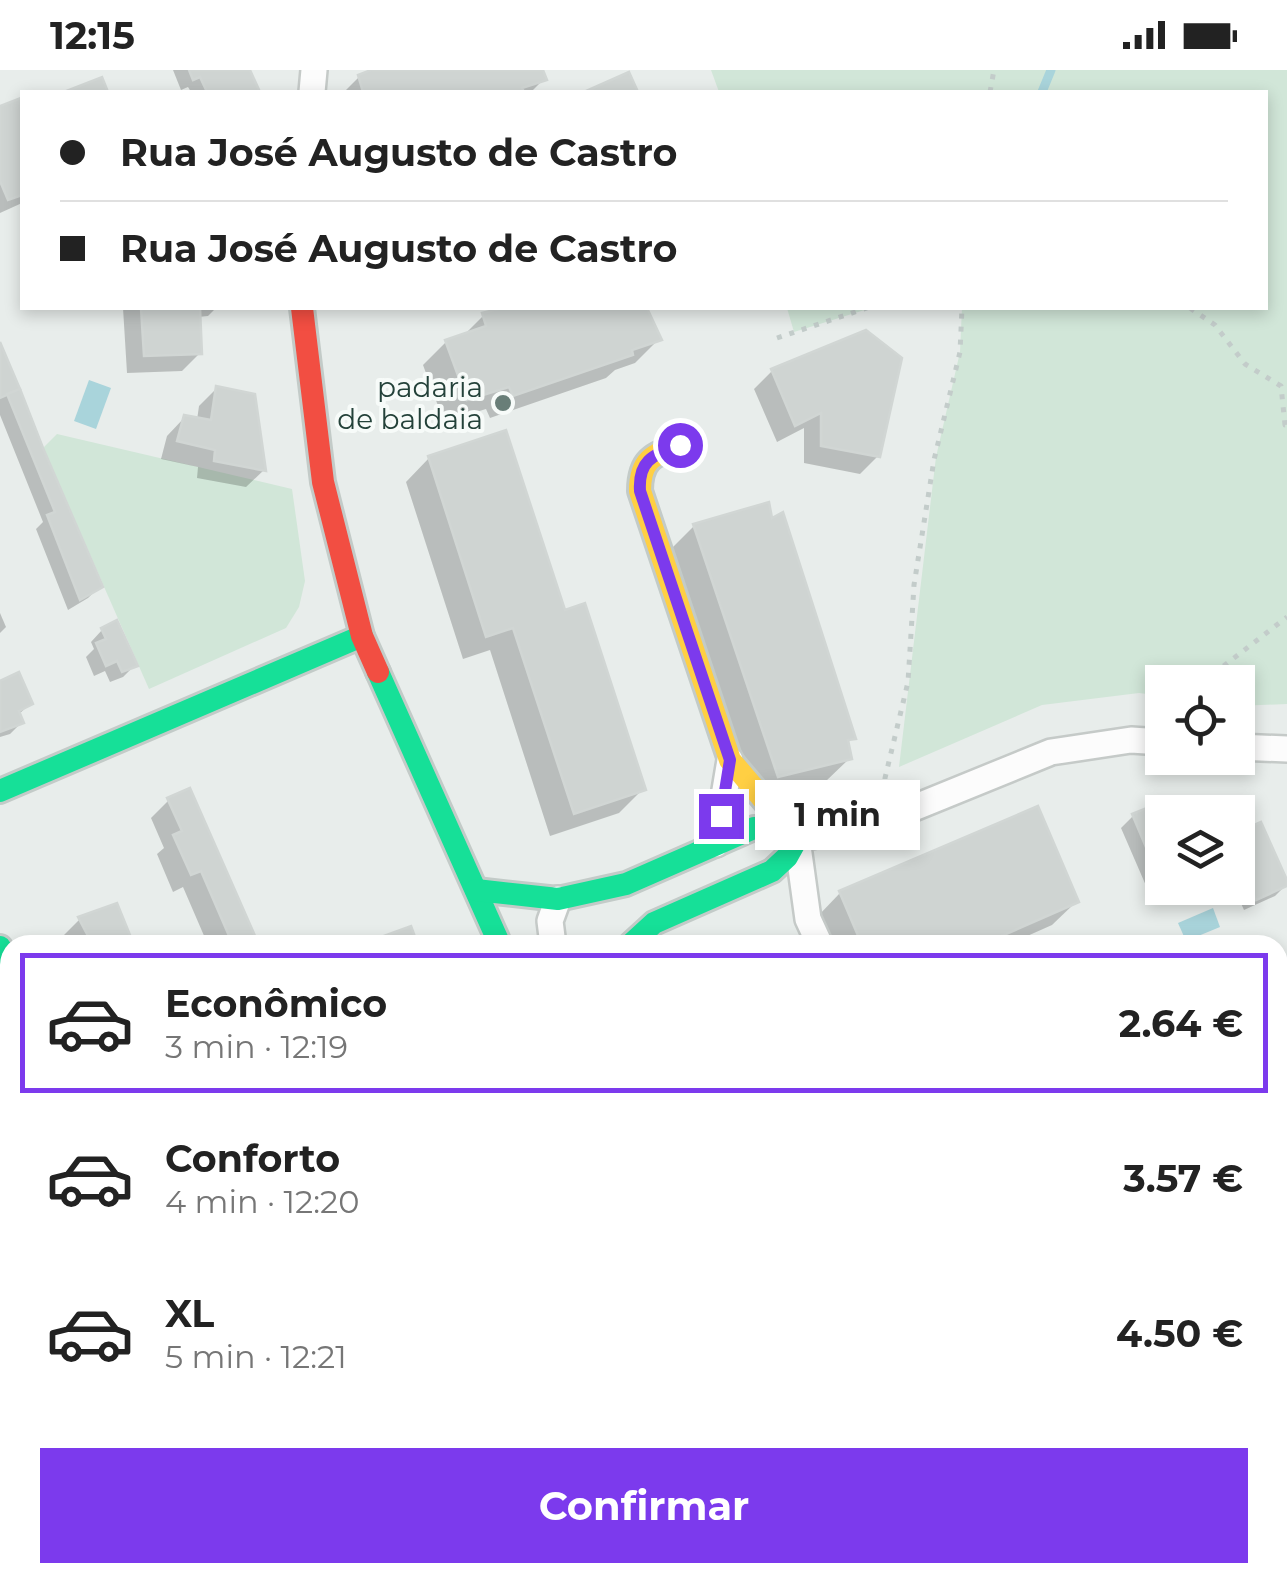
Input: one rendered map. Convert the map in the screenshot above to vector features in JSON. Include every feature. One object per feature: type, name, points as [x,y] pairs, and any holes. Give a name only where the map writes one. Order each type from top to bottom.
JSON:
[{"type":"street","points":[[302,310],[323,482],[362,636],[496,935]]},
{"type":"street","points":[[680,445],[651,456],[641,474],[640,491],[730,760],[796,839],[808,919],[815,935]]},
{"type":"street","points":[[0,791],[362,636]]},
{"type":"street","points":[[476,890],[558,899],[626,884],[754,828],[776,829],[796,839],[884,820],[1051,752],[1145,741]]},
{"type":"street","points":[[1255,748],[1287,749]]},
{"type":"street","points":[[716,844],[730,760]]},
{"type":"street","points":[[640,935],[654,922],[772,871],[787,857],[796,839]]},
{"type":"street","points":[[552,935],[550,921],[558,899]]},
{"type":"path","points":[[777,338],[861,310]]},
{"type":"path","points":[[884,820],[885,778],[908,682],[914,585],[934,460],[960,352],[962,310]]},
{"type":"path","points":[[1193,310],[1215,324],[1244,364],[1280,386],[1287,425]]},
{"type":"path","points":[[1225,665],[1287,617]]},
{"type":"green space","points":[[711,70],[1287,70],[1287,704],[1255,705],[1255,665],[1145,665],[1145,694],[1042,705],[899,767],[936,457],[960,352],[962,310],[1268,310],[1268,90],[718,90]]},
{"type":"green space","points":[[788,310],[865,310],[794,332]]},
{"type":"green space","points":[[57,434],[292,489],[305,581],[299,607],[286,628],[149,689],[43,448]]},
{"type":"water","points":[[89,380],[111,388],[96,429],[74,421]]},
{"type":"water","points":[[1213,908],[1220,927],[1201,935],[1183,935],[1178,923]]},
{"type":"building","points":[[189,70],[250,70],[259,90],[206,90],[200,77],[193,80]]},
{"type":"building","points":[[371,70],[543,70],[547,80],[523,90],[362,90],[358,75]]},
{"type":"building","points":[[629,72],[637,90],[588,90]]},
{"type":"building","points":[[102,77],[107,90],[69,90]]},
{"type":"building","points":[[20,98],[20,196],[8,200],[0,181],[0,106]]},
{"type":"building","points":[[141,310],[200,310],[202,354],[144,356]]},
{"type":"building","points":[[648,310],[662,340],[632,350],[633,355],[513,396],[509,387],[467,400],[445,340],[486,326],[482,313]]},
{"type":"building","points":[[866,330],[902,358],[880,457],[821,446],[821,413],[795,426],[771,369]]},
{"type":"building","points":[[0,342],[20,389],[0,398]]},
{"type":"building","points":[[216,386],[255,394],[266,471],[214,461],[215,450],[177,441],[184,415],[211,420]]},
{"type":"building","points":[[20,389],[103,587],[80,600],[47,515],[55,512],[7,394]]},
{"type":"building","points":[[506,430],[565,610],[585,603],[646,790],[574,814],[513,628],[486,637],[428,456]]},
{"type":"building","points":[[769,502],[772,518],[783,512],[856,739],[848,740],[852,759],[778,777],[693,524]]},
{"type":"building","points":[[117,620],[138,666],[122,672],[117,661],[106,666],[96,643],[106,639],[101,628]]},
{"type":"building","points":[[19,672],[33,704],[19,711],[24,723],[0,732],[0,681]]},
{"type":"building","points":[[190,788],[255,935],[229,935],[201,871],[191,875],[173,835],[182,831],[167,798]]},
{"type":"building","points":[[1038,806],[1079,902],[1004,935],[858,935],[839,891]]},
{"type":"building","points":[[1145,809],[1145,845],[1132,814]]},
{"type":"building","points":[[1261,822],[1287,880],[1287,886],[1256,900],[1255,898],[1255,825]]},
{"type":"building","points":[[117,903],[130,935],[87,935],[78,917]]},
{"type":"building","points":[[411,926],[414,935],[387,935]]},
{"type":"waterway","points":[[1043,90],[1051,70]]},
{"type":"traffic: fast","points":[[0,791],[362,636]]},
{"type":"traffic: fast","points":[[378,672],[496,935]]},
{"type":"traffic: fast","points":[[476,890],[558,899],[626,884],[754,828],[776,829],[797,839],[787,857],[772,871],[654,923],[641,935]]},
{"type":"traffic: slow","points":[[680,445],[650,460],[642,472],[640,491],[730,760],[797,839]]},
{"type":"traffic: jam","points":[[302,310],[323,482],[362,636],[378,672]]},
{"type":"place","name":"padaria de baldaia","points":[[503,403]]},
{"type":"route","points":[[680,445],[651,456],[639,482],[730,760],[721,816]]}]
